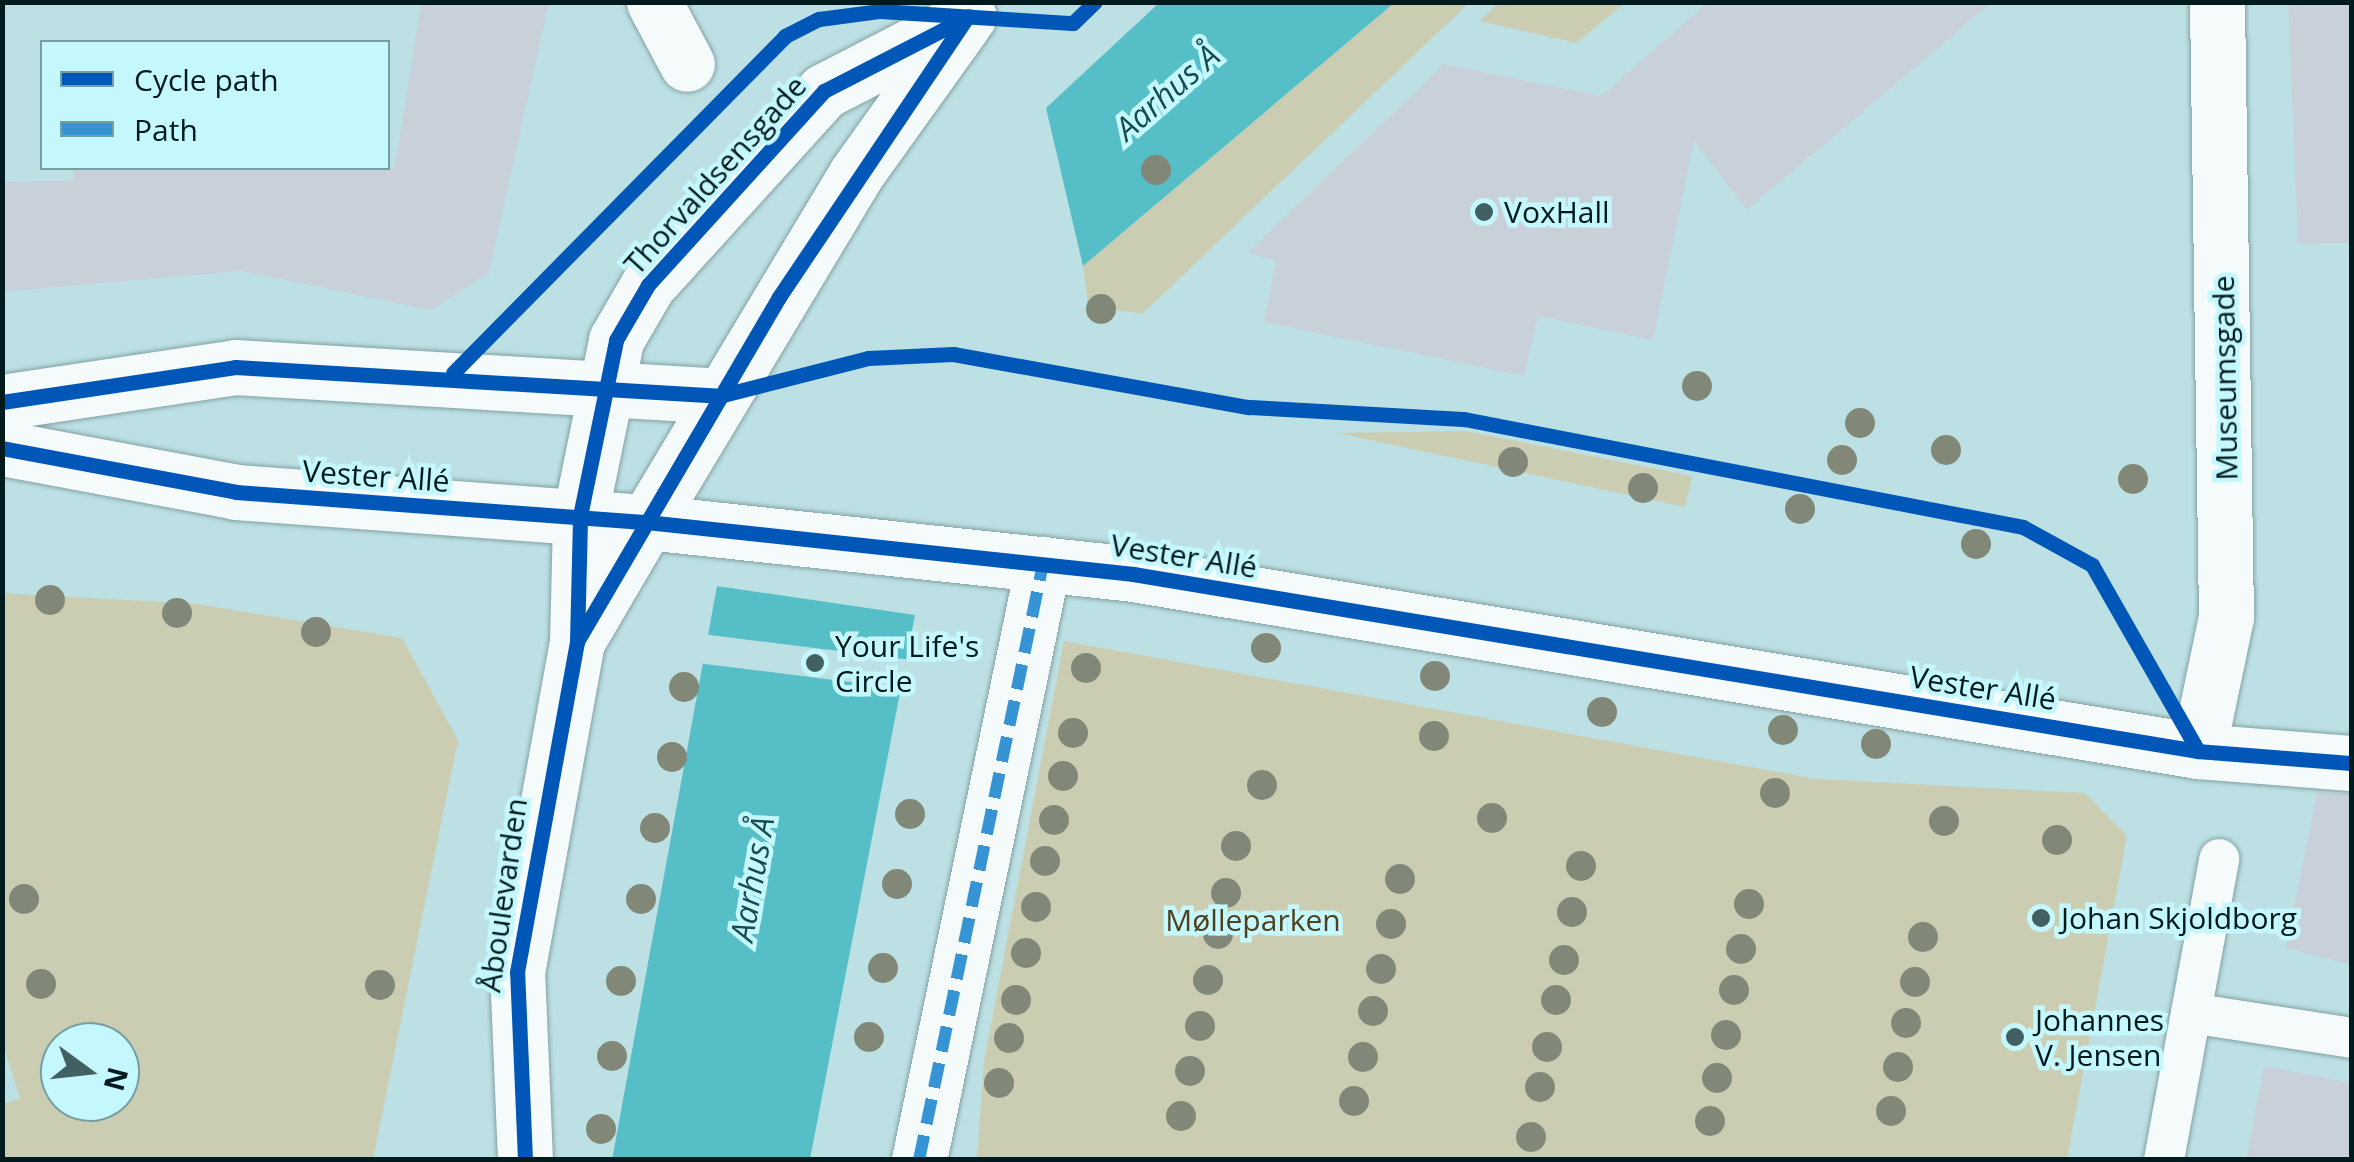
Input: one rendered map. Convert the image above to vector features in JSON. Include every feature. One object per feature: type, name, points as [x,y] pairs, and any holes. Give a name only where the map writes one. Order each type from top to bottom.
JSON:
[{"type":"street","points":[[654,2],[688,64]]},
{"type":"street","name":"Museumsgade","points":[[2198,751],[2226,618],[2217,2]]},
{"type":"street","name":"Thorvaldsensgade","points":[[580,516],[616,340],[648,285],[824,91],[976,9]]},
{"type":"street","name":"Thorvaldsensgade","points":[[647,522],[719,396],[976,9]]},
{"type":"street","points":[[2,402],[234,367],[606,386],[719,396]]},
{"type":"street","name":"Vester Allé","points":[[2,448],[236,492],[580,516],[1043,564],[2198,751],[2352,763]]},
{"type":"street","name":"Åboulevarden","points":[[525,1160],[516,972],[577,642],[580,516]]},
{"type":"street","name":"Åboulevarden","points":[[577,642],[647,522]]},
{"type":"street","points":[[920,1160],[1043,564]]},
{"type":"lane","points":[[2164,1160],[2218,859]]},
{"type":"lane","points":[[2191,1013],[2352,1038]]},
{"type":"green space","points":[[1499,2],[1625,3],[1576,43],[1480,21]]},
{"type":"green space","points":[[1394,3],[1469,3],[1142,314],[1088,305],[1083,266]]},
{"type":"green space","points":[[1465,431],[1692,476],[1685,507],[1337,433]]},
{"type":"green space","points":[[3,593],[198,604],[402,638],[458,740],[373,1159],[3,1159],[3,1104],[20,1098],[2,1042]]},
{"type":"green space","name":"Mølleparken","points":[[1064,641],[1816,779],[2085,793],[2127,836],[2067,1159],[977,1159],[984,1061]]},
{"type":"water","name":"Aarhus Å","points":[[1160,2],[1394,3],[1083,266],[1046,108]]},
{"type":"water","name":"Aarhus Å","points":[[717,586],[915,615],[810,1159],[612,1160]]},
{"type":"pier","points":[[719,581],[801,594],[917,610],[717,586]]},
{"type":"pier","points":[[702,634],[912,660],[906,689],[697,663]]},
{"type":"building","points":[[421,2],[549,2],[489,273],[431,310],[242,271],[2,292],[2,182],[74,180],[73,170],[395,168]]},
{"type":"building","name":"VoxHall","points":[[1708,2],[1992,2],[1747,210],[1694,141],[1653,340],[1538,316],[1524,376],[1264,322],[1276,260],[1247,253],[1444,64],[1601,96]]},
{"type":"building","points":[[2288,2],[2352,2],[2352,243],[2298,244]]},
{"type":"building","points":[[2317,792],[2352,794],[2352,965],[2286,948]]},
{"type":"building","points":[[2264,1066],[2352,1083],[2352,1160],[2246,1160]]},
{"type":"marked path","points":[[919,1160],[1043,564]]},
{"type":"cycle path","points":[[453,373],[785,36],[819,19],[880,11],[1073,23],[1095,2]]},
{"type":"cycle path","points":[[525,1160],[517,972],[577,642],[580,516],[616,340],[648,285],[824,91],[969,16]]},
{"type":"cycle path","points":[[579,638],[779,297],[966,19]]},
{"type":"cycle path","points":[[2,402],[235,367],[719,396],[868,358],[953,354],[1249,407],[1464,419],[2023,527],[2092,565],[2198,751]]},
{"type":"cycle path","points":[[2,448],[236,492],[647,522],[1133,574],[2198,751],[2352,763]]},
{"type":"place","name":"VoxHall","points":[[1484,212]]},
{"type":"place","name":"Your Life's Circle","points":[[815,663]]},
{"type":"place","name":"Johan Skjoldborg","points":[[2041,918]]},
{"type":"place","name":"Johannes V. Jensen","points":[[2015,1037]]}]
